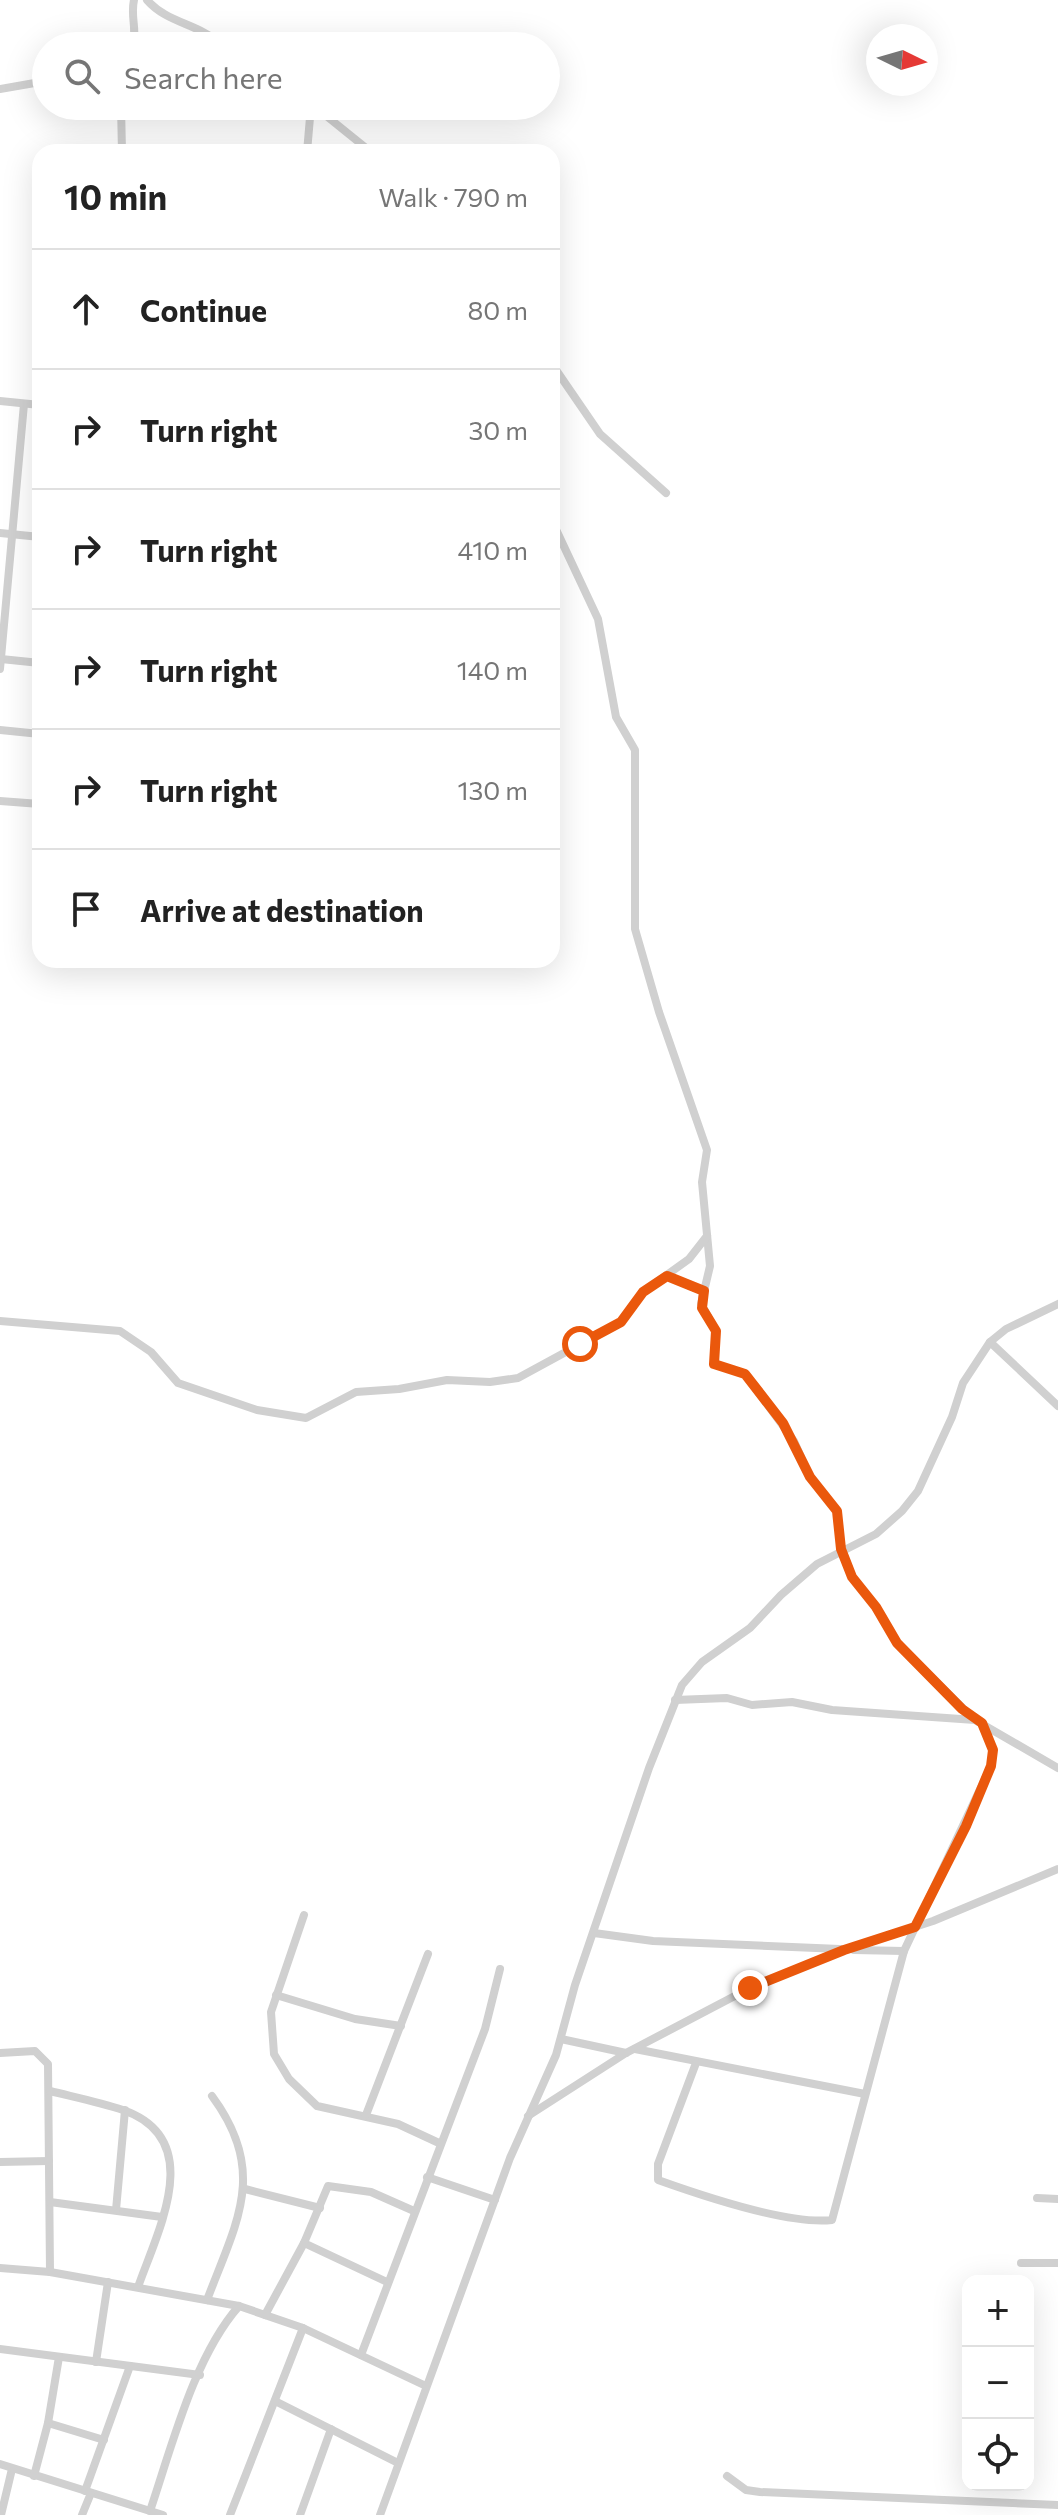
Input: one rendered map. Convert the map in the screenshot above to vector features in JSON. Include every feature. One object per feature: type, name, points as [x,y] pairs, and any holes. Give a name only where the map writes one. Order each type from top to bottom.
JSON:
[{"type":"street","points":[[134,0],[131,16],[135,32]]},
{"type":"street","points":[[147,0],[165,15],[207,32]]},
{"type":"street","points":[[0,89],[32,83]]},
{"type":"street","points":[[121,120],[122,144]]},
{"type":"street","points":[[308,144],[310,120]]},
{"type":"street","points":[[330,120],[361,144]]},
{"type":"street","points":[[560,376],[600,434],[666,493]]},
{"type":"street","points":[[0,401],[32,404]]},
{"type":"street","points":[[0,669],[24,404]]},
{"type":"street","points":[[0,533],[32,536]]},
{"type":"street","points":[[560,538],[598,619],[616,717],[635,750],[635,929],[659,1012],[706,1141],[702,1182],[710,1272],[702,1308],[716,1331],[714,1364],[745,1374],[783,1423],[810,1477],[837,1511],[841,1549],[852,1577],[876,1607],[897,1643],[978,1721],[1058,1768]]},
{"type":"street","points":[[1,659],[32,662]]},
{"type":"street","points":[[0,730],[32,733]]},
{"type":"street","points":[[0,801],[32,803]]},
{"type":"street","points":[[0,1321],[62,1328],[115,1329],[151,1352],[178,1383],[257,1410],[298,1419],[320,1414],[356,1392],[399,1389],[447,1380],[490,1382],[518,1378],[621,1322],[643,1292],[693,1255],[708,1235]]},
{"type":"street","points":[[667,1276],[704,1291]]},
{"type":"street","points":[[380,2515],[495,2200],[561,2039],[594,1933],[682,1685],[702,1662],[737,1639],[788,1589],[841,1549],[885,1527],[918,1491],[952,1417],[963,1383],[990,1342],[1006,1329],[1058,1304]]},
{"type":"street","points":[[990,1342],[1058,1406]]},
{"type":"street","points":[[675,1700],[727,1698],[752,1705],[792,1702],[832,1710],[978,1721]]},
{"type":"street","points":[[696,2063],[658,2164],[658,2180],[795,2217],[832,2220],[837,2212],[904,1951],[991,1766],[993,1750],[978,1721]]},
{"type":"street","points":[[527,2117],[630,2051],[750,1988],[844,1950],[915,1927],[1058,1869]]},
{"type":"street","points":[[304,1915],[276,1995],[270,2032],[274,2054],[289,2079],[317,2106],[398,2124],[439,2143]]},
{"type":"street","points":[[594,1933],[653,1941],[904,1951]]},
{"type":"street","points":[[366,2115],[428,1954]]},
{"type":"street","points":[[361,2355],[439,2143],[485,2029],[500,1969]]},
{"type":"street","points":[[276,1995],[355,2019],[401,2026]]},
{"type":"street","points":[[561,2039],[865,2094]]},
{"type":"street","points":[[0,2053],[26,2049],[43,2056],[50,2072],[50,2272]]},
{"type":"street","points":[[50,2091],[125,2110],[148,2123],[163,2141],[170,2160],[172,2184],[138,2287]]},
{"type":"street","points":[[207,2300],[245,2189],[237,2136],[212,2096]]},
{"type":"street","points":[[116,2210],[125,2110]]},
{"type":"street","points":[[0,2162],[49,2161]]},
{"type":"street","points":[[427,2177],[495,2200]]},
{"type":"street","points":[[265,2315],[304,2243],[328,2186],[371,2192],[414,2211]]},
{"type":"street","points":[[245,2189],[320,2208]]},
{"type":"street","points":[[1037,2198],[1058,2199]]},
{"type":"street","points":[[50,2202],[162,2217]]},
{"type":"street","points":[[304,2243],[387,2282]]},
{"type":"street","points":[[1021,2263],[1058,2263]]},
{"type":"street","points":[[0,2268],[50,2272],[239,2306],[303,2328],[426,2386]]},
{"type":"street","points":[[96,2362],[108,2282]]},
{"type":"street","points":[[150,2511],[200,2375],[226,2321],[239,2306]]},
{"type":"street","points":[[230,2515],[303,2328]]},
{"type":"street","points":[[0,2349],[200,2375]]},
{"type":"street","points":[[34,2476],[48,2423],[59,2357]]},
{"type":"street","points":[[82,2515],[130,2366]]},
{"type":"street","points":[[275,2401],[398,2463]]},
{"type":"street","points":[[48,2423],[104,2440]]},
{"type":"street","points":[[300,2515],[331,2429]]},
{"type":"street","points":[[0,2464],[163,2515]]},
{"type":"street","points":[[1,2515],[12,2469]]},
{"type":"street","points":[[727,2476],[746,2490],[760,2492],[1058,2505]]},
{"type":"route","points":[[580,1344],[621,1322],[643,1292],[667,1276],[696,1285],[704,1291],[703,1312],[716,1331],[714,1364],[745,1374],[783,1423],[802,1455],[810,1477],[837,1511],[841,1549],[860,1590],[876,1607],[897,1643],[962,1709],[982,1723],[993,1750],[991,1766],[966,1826],[915,1927],[844,1950],[750,1988]]}]
